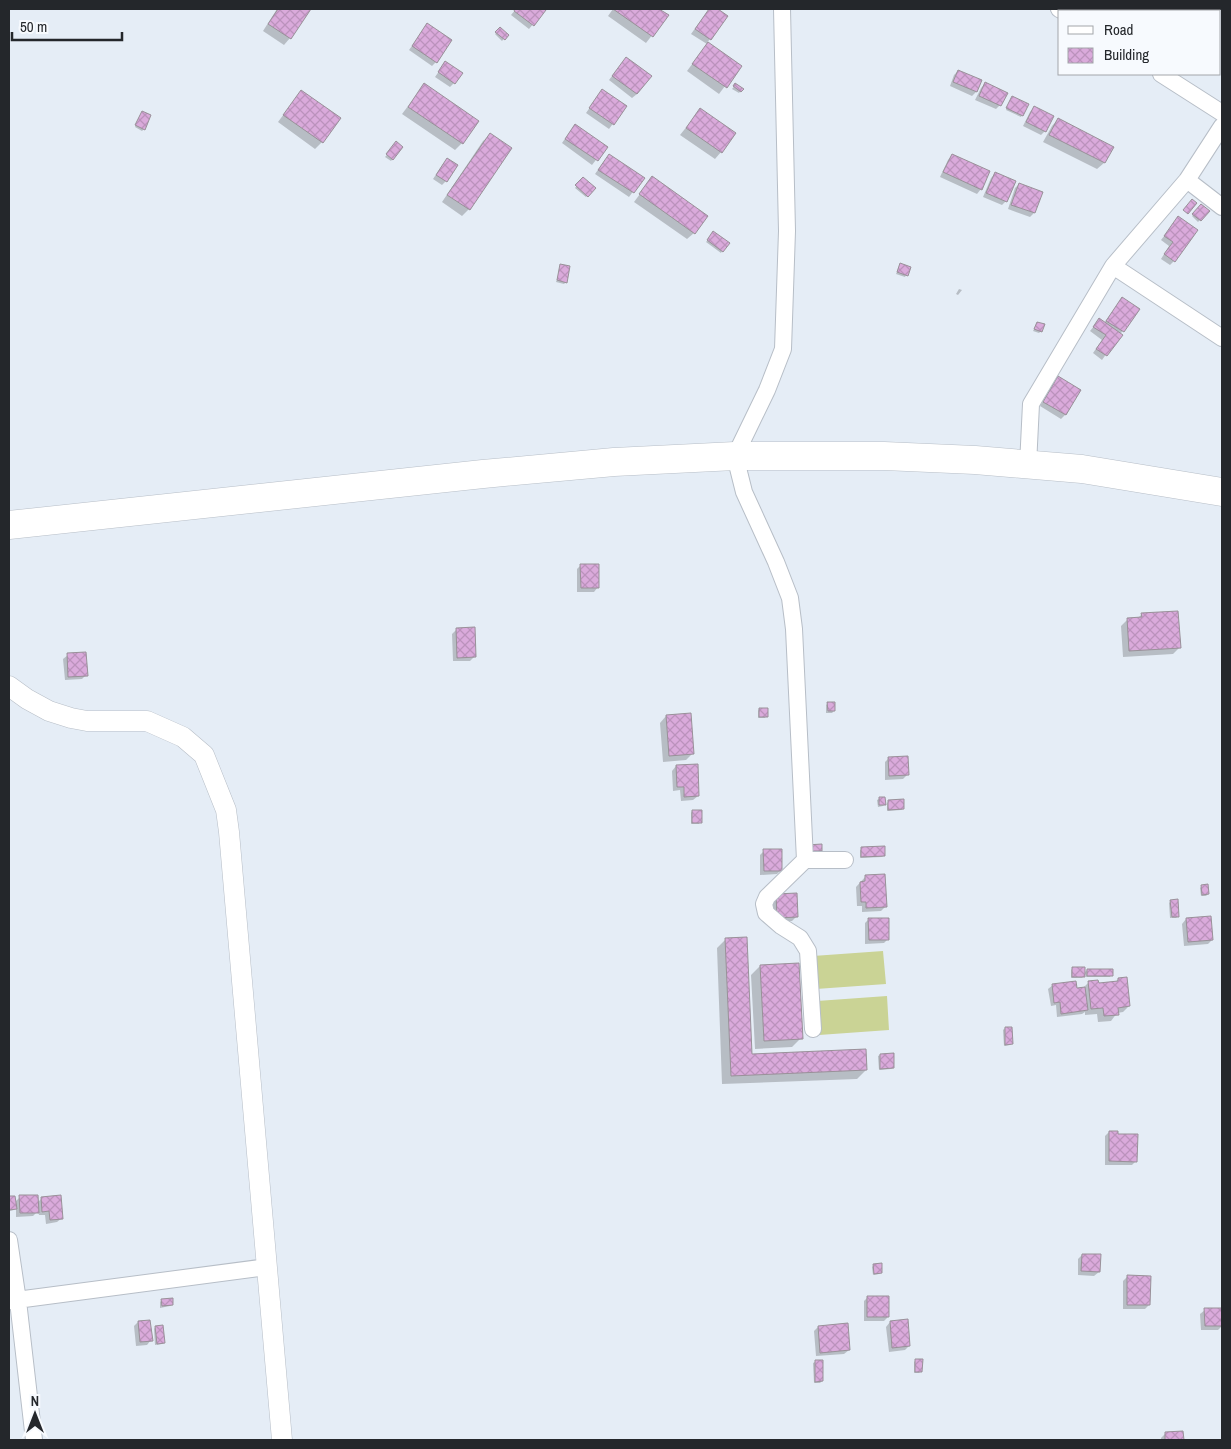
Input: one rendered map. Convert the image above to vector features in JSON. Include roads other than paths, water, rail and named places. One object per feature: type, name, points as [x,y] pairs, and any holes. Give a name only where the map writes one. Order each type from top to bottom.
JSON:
[{"type":"highway","points":[[9,525],[483,474],[614,462],[735,456],[884,456],[1028,465],[1082,469],[1222,492]]},
{"type":"street","points":[[782,9],[787,231],[783,349],[767,390],[735,456],[744,492],[766,538],[790,598],[794,629],[805,860]]},
{"type":"street","points":[[1163,75],[1222,113]]},
{"type":"street","points":[[1028,465],[1031,404],[1112,266],[1187,180],[1222,126]]},
{"type":"street","points":[[1187,180],[1222,207]]},
{"type":"street","points":[[1112,266],[1222,338]]},
{"type":"street","points":[[9,686],[49,711],[71,718],[87,721],[147,721],[182,738],[204,755],[226,810],[282,1440]]},
{"type":"street","points":[[813,1029],[808,951],[800,938],[781,926],[766,913],[764,904],[767,897],[805,860],[845,860]]},
{"type":"street","points":[[9,1240],[13,1301],[34,1440]]},
{"type":"street","points":[[13,1301],[267,1267]]}]
